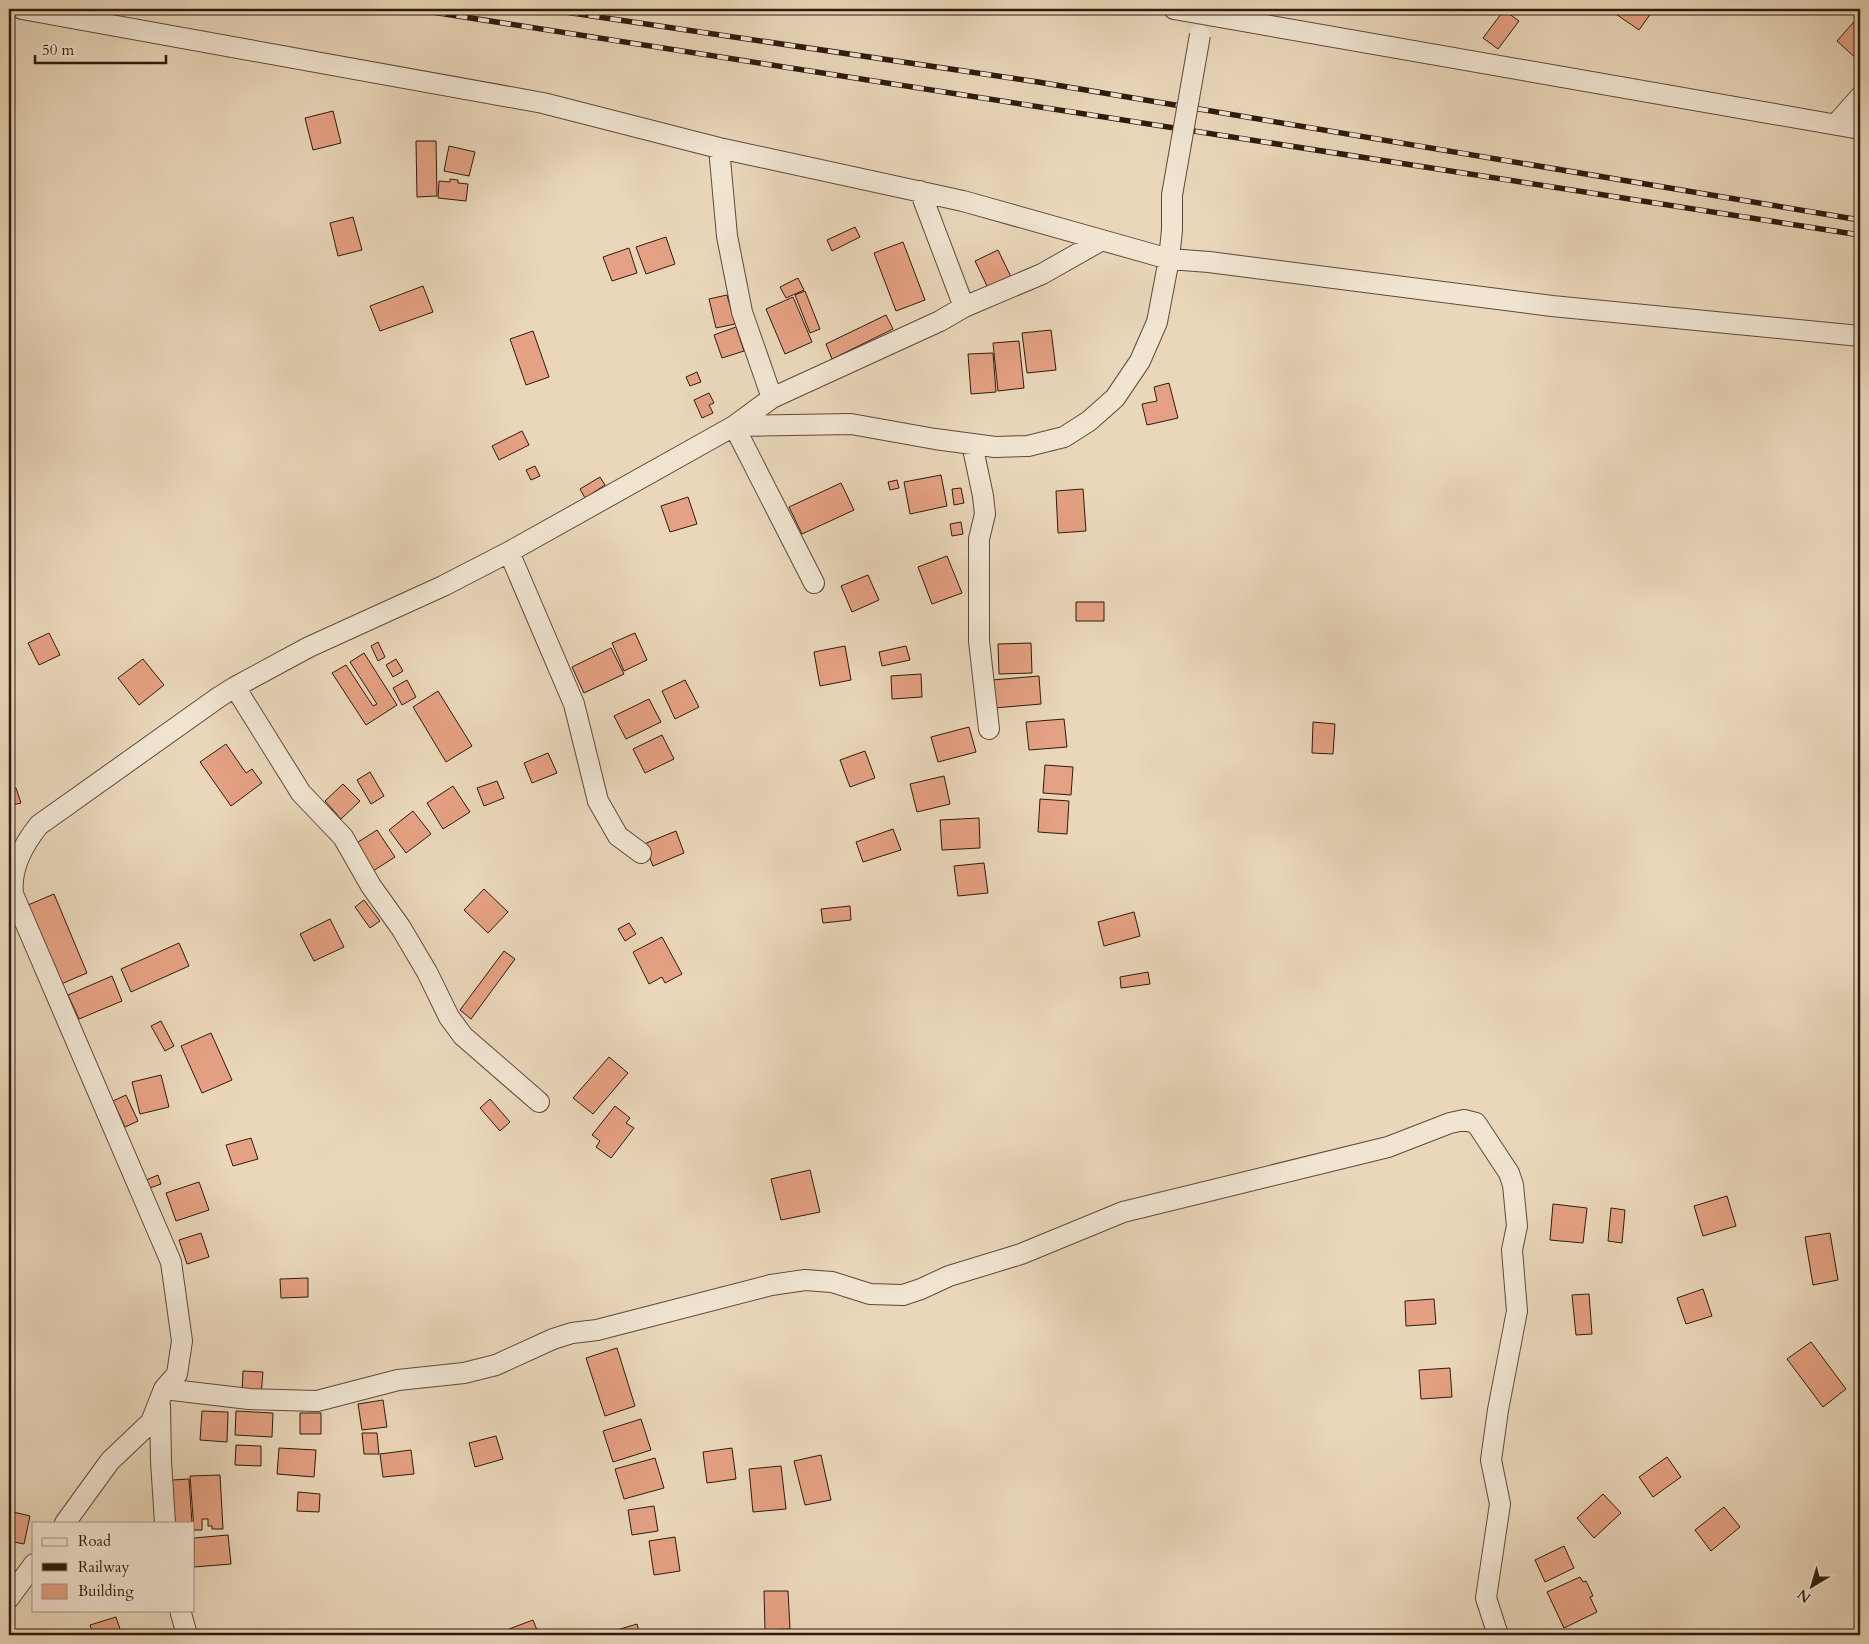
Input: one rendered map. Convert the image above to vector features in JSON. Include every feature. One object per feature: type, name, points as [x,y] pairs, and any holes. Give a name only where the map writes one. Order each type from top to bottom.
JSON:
[{"type":"street","points":[[22,9],[543,103],[719,148],[963,201],[1169,259],[1209,262],[1552,306],[1860,336]]},
{"type":"street","points":[[1174,9],[1205,12],[1860,129]]},
{"type":"street","points":[[734,426],[851,424],[935,439],[995,447],[1028,446],[1064,436],[1089,421],[1115,398],[1140,361],[1157,322],[1169,259],[1172,230],[1172,195],[1205,12]]},
{"type":"street","points":[[1836,124],[1860,97]]},
{"type":"street","points":[[719,148],[727,236],[742,312],[772,398]]},
{"type":"street","points":[[920,191],[964,307]]},
{"type":"street","points":[[66,1522],[110,1461],[151,1422],[162,1395],[177,1374],[182,1341],[171,1262],[13,894],[10,879],[17,844],[39,825],[219,696],[235,687],[309,647],[443,586],[509,552],[734,426],[772,398],[940,321],[964,307],[1042,274],[1102,240]]},
{"type":"street","points":[[734,426],[814,583]]},
{"type":"street","points":[[972,444],[985,514],[979,539],[979,641],[989,729]]},
{"type":"street","points":[[509,552],[574,704],[598,801],[618,836],[641,853]]},
{"type":"street","points":[[235,687],[301,793],[343,838],[371,886],[401,928],[427,972],[449,1017],[463,1036],[539,1102]]},
{"type":"street","points":[[162,1395],[316,1401],[398,1380],[464,1373],[496,1365],[553,1339],[572,1333],[597,1330],[771,1285],[805,1280],[832,1282],[870,1294],[903,1295],[949,1276],[1021,1254],[1123,1212],[1388,1147],[1450,1123],[1464,1120],[1476,1123],[1509,1173],[1513,1185],[1517,1226],[1512,1250],[1517,1312],[1498,1410],[1491,1460],[1500,1504],[1486,1598],[1498,1635]]},
{"type":"street","points":[[162,1395],[161,1461],[165,1522]]},
{"type":"street","points":[[9,1598],[32,1567]]},
{"type":"street","points":[[181,1612],[187,1635]]},
{"type":"building","points":[[1616,9],[1654,9],[1639,30],[1613,12]]},
{"type":"building","points":[[1504,10],[1519,21],[1498,49],[1483,38]]},
{"type":"building","points":[[1860,17],[1860,62],[1837,41]]},
{"type":"building","points":[[333,111],[341,143],[313,150],[305,118]]},
{"type":"building","points":[[416,141],[436,141],[437,196],[417,197]]},
{"type":"building","points":[[449,146],[475,152],[469,176],[444,171]]},
{"type":"building","points":[[450,179],[458,180],[458,183],[468,184],[466,201],[438,198],[439,181],[450,182]]},
{"type":"building","points":[[353,217],[362,250],[338,256],[330,223]]},
{"type":"building","points":[[855,227],[860,237],[832,251],[827,240]]},
{"type":"building","points":[[666,237],[675,264],[646,274],[636,247]]},
{"type":"building","points":[[903,242],[925,300],[896,311],[874,253]]},
{"type":"building","points":[[629,248],[637,273],[612,281],[603,257]]},
{"type":"building","points":[[998,250],[1012,279],[989,290],[975,261]]},
{"type":"building","points":[[798,278],[804,290],[786,298],[780,287]]},
{"type":"building","points":[[423,286],[433,312],[380,331],[370,306]]},
{"type":"building","points":[[805,291],[820,329],[810,333],[795,295]]},
{"type":"building","points":[[727,295],[735,324],[716,328],[709,299]]},
{"type":"building","points":[[793,297],[812,342],[785,354],[766,309]]},
{"type":"building","points":[[886,315],[893,329],[832,359],[826,344]]},
{"type":"building","points":[[736,327],[744,351],[722,358],[714,335]]},
{"type":"building","points":[[1051,330],[1056,370],[1027,373],[1022,333]]},
{"type":"building","points":[[533,331],[549,377],[526,385],[510,339]]},
{"type":"building","points":[[1019,341],[1024,388],[998,391],[993,343]]},
{"type":"building","points":[[993,353],[996,392],[971,394],[968,354]]},
{"type":"building","points":[[697,372],[701,382],[690,386],[686,377]]},
{"type":"building","points":[[1169,383],[1178,418],[1147,425],[1142,404],[1157,401],[1154,387]]},
{"type":"building","points":[[709,393],[714,403],[709,405],[713,413],[702,418],[694,400]]},
{"type":"building","points":[[522,431],[529,445],[499,460],[492,446]]},
{"type":"building","points":[[535,466],[540,476],[531,480],[526,470]]},
{"type":"building","points":[[941,475],[947,506],[910,514],[904,482]]},
{"type":"building","points":[[600,477],[605,485],[585,498],[580,489]]},
{"type":"building","points":[[897,480],[899,488],[890,490],[888,482]]},
{"type":"building","points":[[841,483],[854,510],[802,534],[789,507]]},
{"type":"building","points":[[961,488],[964,503],[954,505],[952,489]]},
{"type":"building","points":[[1083,489],[1086,531],[1058,533],[1056,491]]},
{"type":"building","points":[[688,497],[697,524],[670,532],[661,506]]},
{"type":"building","points":[[961,522],[963,534],[952,536],[950,524]]},
{"type":"building","points":[[947,556],[962,593],[932,604],[918,567]]},
{"type":"building","points":[[868,575],[879,600],[852,612],[841,586]]},
{"type":"building","points":[[1076,602],[1104,602],[1104,621],[1076,621]]},
{"type":"building","points":[[49,633],[60,655],[39,665],[28,643]]},
{"type":"building","points":[[635,633],[647,660],[624,671],[612,643]]},
{"type":"building","points":[[378,642],[385,657],[378,661],[371,646]]},
{"type":"building","points":[[1031,643],[1032,673],[999,674],[998,644]]},
{"type":"building","points":[[845,646],[851,680],[820,686],[814,652]]},
{"type":"building","points":[[906,646],[910,660],[882,666],[879,652]]},
{"type":"building","points":[[611,648],[624,674],[584,693],[572,667]]},
{"type":"building","points":[[364,653],[397,705],[366,725],[332,673],[346,665],[373,706],[377,704],[350,662]]},
{"type":"building","points":[[143,659],[164,685],[139,705],[118,678]]},
{"type":"building","points":[[396,659],[403,671],[393,677],[386,665]]},
{"type":"building","points":[[921,674],[922,697],[892,699],[891,676]]},
{"type":"building","points":[[1039,676],[1041,704],[994,708],[992,680]]},
{"type":"building","points":[[407,680],[416,697],[402,705],[393,688]]},
{"type":"building","points":[[685,680],[699,707],[675,719],[662,691]]},
{"type":"building","points":[[438,691],[472,746],[446,762],[413,707]]},
{"type":"building","points":[[649,699],[661,722],[626,739],[614,716]]},
{"type":"building","points":[[1064,719],[1067,747],[1029,750],[1026,722]]},
{"type":"building","points":[[1313,722],[1335,724],[1333,754],[1312,753]]},
{"type":"building","points":[[969,727],[976,752],[938,762],[931,737]]},
{"type":"building","points":[[662,735],[674,759],[645,773],[633,749]]},
{"type":"building","points":[[226,744],[246,773],[252,769],[262,783],[231,806],[200,762]]},
{"type":"building","points":[[865,751],[875,778],[850,787],[840,760]]},
{"type":"building","points":[[548,753],[557,773],[532,783],[524,763]]},
{"type":"building","points":[[1045,765],[1073,767],[1071,795],[1043,793]]},
{"type":"building","points":[[370,772],[384,796],[371,804],[357,780]]},
{"type":"building","points":[[944,776],[950,804],[917,812],[910,784]]},
{"type":"building","points":[[497,781],[504,798],[484,806],[477,788]]},
{"type":"building","points":[[343,784],[360,801],[341,819],[325,801]]},
{"type":"building","points":[[453,786],[470,812],[443,829],[427,803]]},
{"type":"building","points":[[16,788],[21,803],[13,805],[9,790]]},
{"type":"building","points":[[1040,799],[1069,801],[1067,834],[1038,832]]},
{"type":"building","points":[[413,811],[431,834],[406,853],[389,830]]},
{"type":"building","points":[[979,818],[980,848],[942,850],[940,820]]},
{"type":"building","points":[[893,829],[901,850],[863,862],[856,842]]},
{"type":"building","points":[[377,830],[395,857],[373,871],[355,844]]},
{"type":"building","points":[[676,831],[684,853],[653,866],[644,844]]},
{"type":"building","points":[[984,863],[988,893],[958,896],[954,866]]},
{"type":"building","points":[[484,889],[508,912],[488,933],[464,910]]},
{"type":"building","points":[[54,894],[87,973],[61,984],[28,905]]},
{"type":"building","points":[[364,900],[380,921],[370,928],[355,907]]},
{"type":"building","points":[[850,906],[851,920],[823,923],[821,909]]},
{"type":"building","points":[[1134,912],[1140,936],[1104,946],[1098,922]]},
{"type":"building","points":[[330,919],[344,947],[314,961],[300,934]]},
{"type":"building","points":[[629,923],[636,934],[625,941],[618,929]]},
{"type":"building","points":[[662,937],[682,974],[665,983],[662,977],[649,984],[633,952]]},
{"type":"building","points":[[179,943],[189,966],[131,992],[121,969]]},
{"type":"building","points":[[504,951],[515,959],[471,1019],[460,1010]]},
{"type":"building","points":[[1148,972],[1150,984],[1121,988],[1120,977]]},
{"type":"building","points":[[112,976],[122,1001],[79,1019],[68,995]]},
{"type":"building","points":[[161,1021],[174,1046],[165,1051],[151,1026]]},
{"type":"building","points":[[211,1033],[232,1080],[202,1093],[181,1046]]},
{"type":"building","points":[[609,1057],[628,1073],[593,1114],[573,1098]]},
{"type":"building","points":[[161,1075],[169,1107],[140,1114],[132,1082]]},
{"type":"building","points":[[126,1095],[138,1121],[125,1127],[113,1101]]},
{"type":"building","points":[[490,1099],[510,1122],[500,1131],[480,1108]]},
{"type":"building","points":[[615,1106],[630,1118],[626,1123],[634,1128],[611,1158],[596,1147],[600,1141],[592,1135]]},
{"type":"building","points":[[251,1138],[258,1159],[233,1166],[226,1145]]},
{"type":"building","points":[[810,1170],[820,1212],[781,1220],[771,1179]]},
{"type":"building","points":[[158,1175],[161,1184],[147,1189],[144,1181]]},
{"type":"building","points":[[199,1182],[209,1210],[176,1221],[166,1193]]},
{"type":"building","points":[[1727,1196],[1736,1226],[1703,1236],[1694,1206]]},
{"type":"building","points":[[1553,1204],[1587,1208],[1583,1243],[1550,1240]]},
{"type":"building","points":[[1611,1208],[1625,1210],[1622,1243],[1608,1241]]},
{"type":"building","points":[[201,1233],[209,1257],[187,1264],[179,1240]]},
{"type":"building","points":[[1830,1233],[1838,1280],[1813,1285],[1805,1237]]},
{"type":"building","points":[[308,1278],[308,1297],[281,1298],[280,1279]]},
{"type":"building","points":[[1703,1289],[1712,1316],[1686,1324],[1677,1298]]},
{"type":"building","points":[[1589,1294],[1592,1334],[1576,1335],[1572,1295]]},
{"type":"building","points":[[1434,1299],[1436,1324],[1406,1326],[1405,1301]]},
{"type":"building","points":[[1811,1342],[1846,1389],[1823,1407],[1787,1359]]},
{"type":"building","points":[[617,1348],[635,1406],[605,1416],[586,1358]]},
{"type":"building","points":[[1450,1368],[1452,1397],[1421,1399],[1419,1370]]},
{"type":"building","points":[[243,1371],[263,1372],[261,1395],[242,1394]]},
{"type":"building","points":[[383,1400],[387,1427],[362,1430],[358,1404]]},
{"type":"building","points":[[202,1411],[228,1412],[227,1442],[200,1440]]},
{"type":"building","points":[[236,1411],[273,1413],[272,1437],[235,1435]]},
{"type":"building","points":[[300,1413],[321,1413],[321,1434],[300,1434]]},
{"type":"building","points":[[641,1419],[651,1450],[613,1462],[603,1431]]},
{"type":"building","points":[[362,1433],[377,1433],[379,1454],[364,1454]]},
{"type":"building","points":[[496,1436],[503,1459],[475,1467],[469,1443]]},
{"type":"building","points":[[236,1445],[261,1446],[261,1466],[235,1465]]},
{"type":"building","points":[[279,1448],[316,1450],[314,1477],[277,1474]]},
{"type":"building","points":[[732,1448],[736,1479],[707,1483],[703,1452]]},
{"type":"building","points":[[411,1450],[414,1474],[383,1477],[380,1454]]},
{"type":"building","points":[[821,1455],[831,1500],[805,1505],[794,1461]]},
{"type":"building","points":[[1667,1457],[1681,1477],[1653,1497],[1639,1477]]},
{"type":"building","points":[[655,1458],[664,1488],[624,1499],[615,1469]]},
{"type":"building","points":[[781,1466],[786,1509],[753,1512],[749,1469]]},
{"type":"building","points":[[220,1475],[223,1529],[212,1529],[212,1526],[208,1526],[208,1519],[202,1519],[202,1530],[195,1530],[190,1476]]},
{"type":"building","points":[[189,1479],[192,1522],[175,1522],[172,1480]]},
{"type":"building","points":[[298,1492],[320,1494],[319,1512],[297,1511]]},
{"type":"building","points":[[1603,1494],[1621,1513],[1594,1538],[1577,1518]]},
{"type":"building","points":[[654,1506],[658,1531],[632,1535],[628,1510]]},
{"type":"building","points":[[1724,1507],[1740,1527],[1711,1551],[1695,1530]]},
{"type":"building","points":[[9,1511],[30,1516],[24,1544],[9,1541]]},
{"type":"building","points":[[228,1535],[231,1564],[195,1567],[195,1538]]},
{"type":"building","points":[[675,1537],[680,1571],[654,1575],[649,1541]]},
{"type":"building","points":[[1564,1546],[1574,1568],[1545,1582],[1535,1560]]},
{"type":"building","points":[[1580,1577],[1583,1582],[1586,1581],[1593,1596],[1590,1597],[1597,1612],[1564,1628],[1547,1592]]},
{"type":"building","points":[[764,1591],[788,1591],[790,1629],[765,1630]]},
{"type":"building","points":[[116,1617],[122,1635],[93,1635],[90,1625]]},
{"type":"building","points":[[533,1620],[539,1635],[511,1635],[509,1629]]},
{"type":"building","points":[[637,1624],[640,1635],[607,1635],[607,1633]]},
{"type":"railway","points":[[413,9],[1860,235]]},
{"type":"railway","points":[[545,9],[1038,82],[1860,220]]}]
